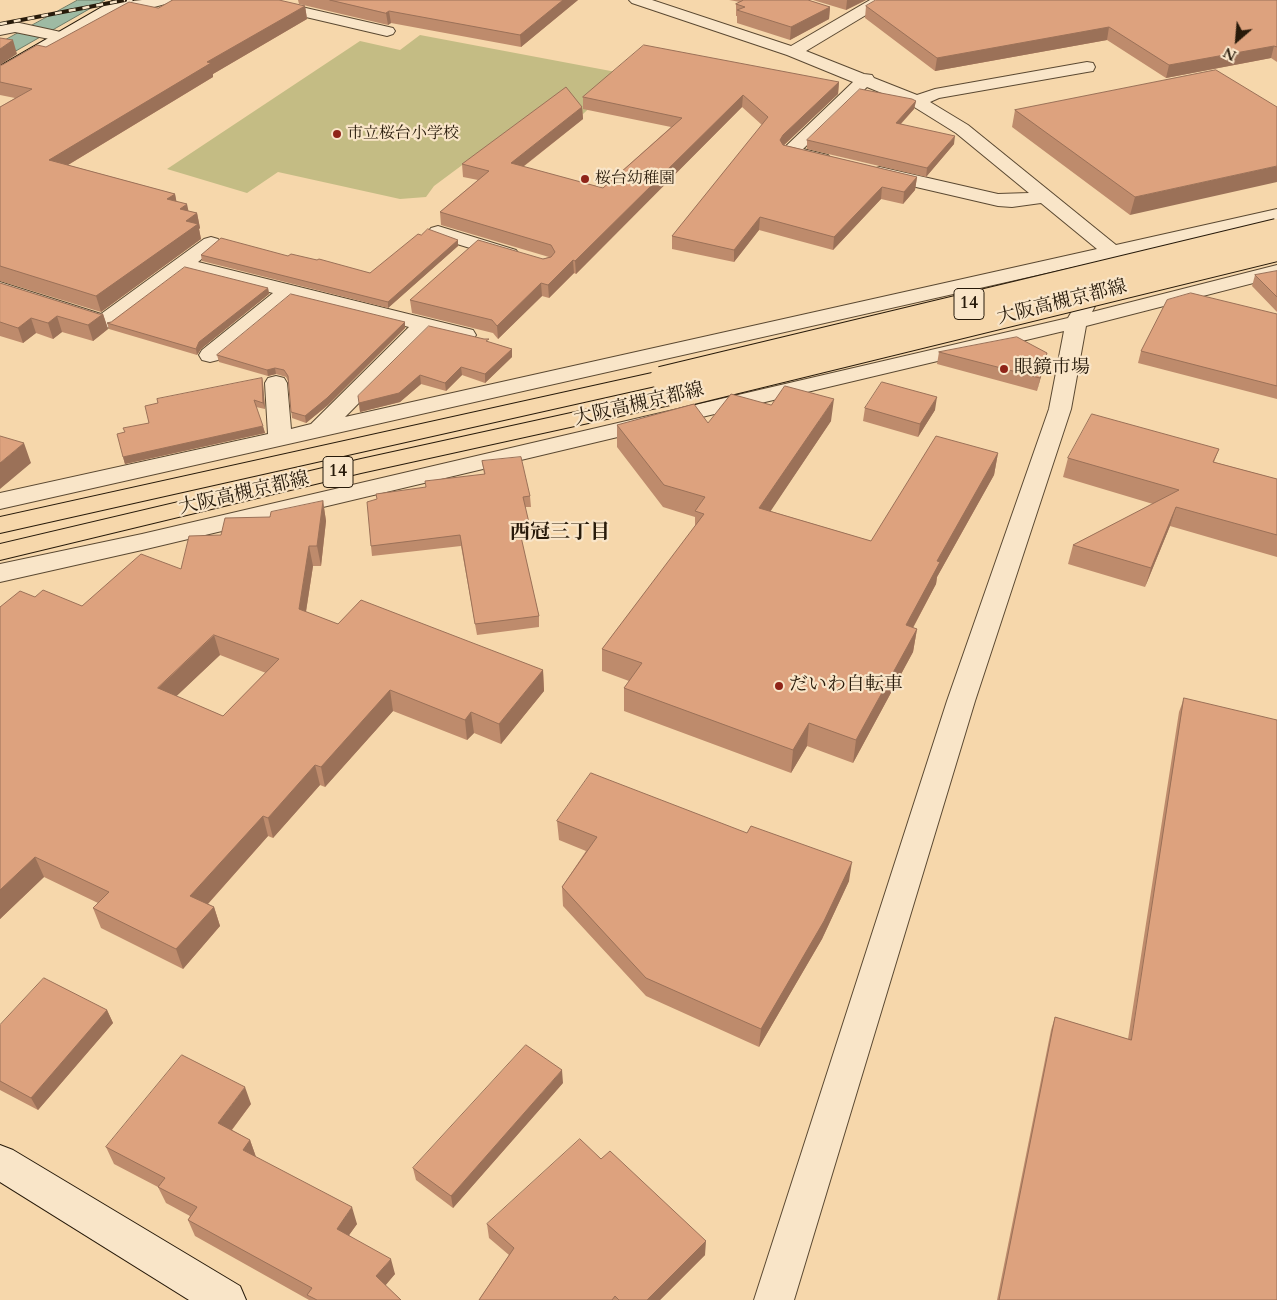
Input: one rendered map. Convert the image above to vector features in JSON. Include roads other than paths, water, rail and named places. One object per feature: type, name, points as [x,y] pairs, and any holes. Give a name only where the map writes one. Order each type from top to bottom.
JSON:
[{"type":"main road","name":"大阪高槻京都線","points":[[0,524],[661,378],[1277,230]]},
{"type":"main road","name":"大阪高槻京都線","points":[[0,552],[361,466],[676,397],[1277,250]]},
{"type":"street","points":[[0,73],[56,36],[119,3],[131,6],[164,0]]},
{"type":"street","points":[[251,0],[387,31]]},
{"type":"street","points":[[637,0],[793,52],[866,79],[917,101],[962,129],[1111,251]]},
{"type":"street","points":[[793,52],[848,18],[882,0]]},
{"type":"street","points":[[829,12],[848,18]]},
{"type":"street","points":[[0,30],[15,27],[56,36]]},
{"type":"street","points":[[917,101],[935,94],[1087,67]]},
{"type":"street","points":[[838,163],[790,152],[866,79]]},
{"type":"street","points":[[867,170],[998,200],[1012,201],[1046,197]]},
{"type":"street","points":[[0,501],[1277,215]]},
{"type":"street","points":[[438,232],[467,251],[527,259]]},
{"type":"street","points":[[0,288],[104,322],[211,243]]},
{"type":"street","points":[[774,1300],[969,675],[1060,409],[1076,322],[1111,251]]},
{"type":"street","points":[[182,264],[288,291],[401,310],[424,325],[485,340]]},
{"type":"street","points":[[0,573],[142,542],[1076,322],[1277,271]]},
{"type":"street","points":[[210,355],[288,291]]},
{"type":"street","points":[[319,430],[424,325]]},
{"type":"street","points":[[276,384],[280,438]]},
{"type":"street","points":[[0,1162],[226,1300]]},
{"type":"railway","points":[[0,24],[125,0]]},
{"type":"place","name":"市立桜台小学校","points":[[337,134]]},
{"type":"place","name":"桜台幼稚園","points":[[585,179]]},
{"type":"place","name":"眼鏡市場","points":[[1004,369]]},
{"type":"place","name":"だいわ自転車","points":[[779,686]]},
{"type":"district","name":"西冠三丁目","points":[[560,533]]}]
